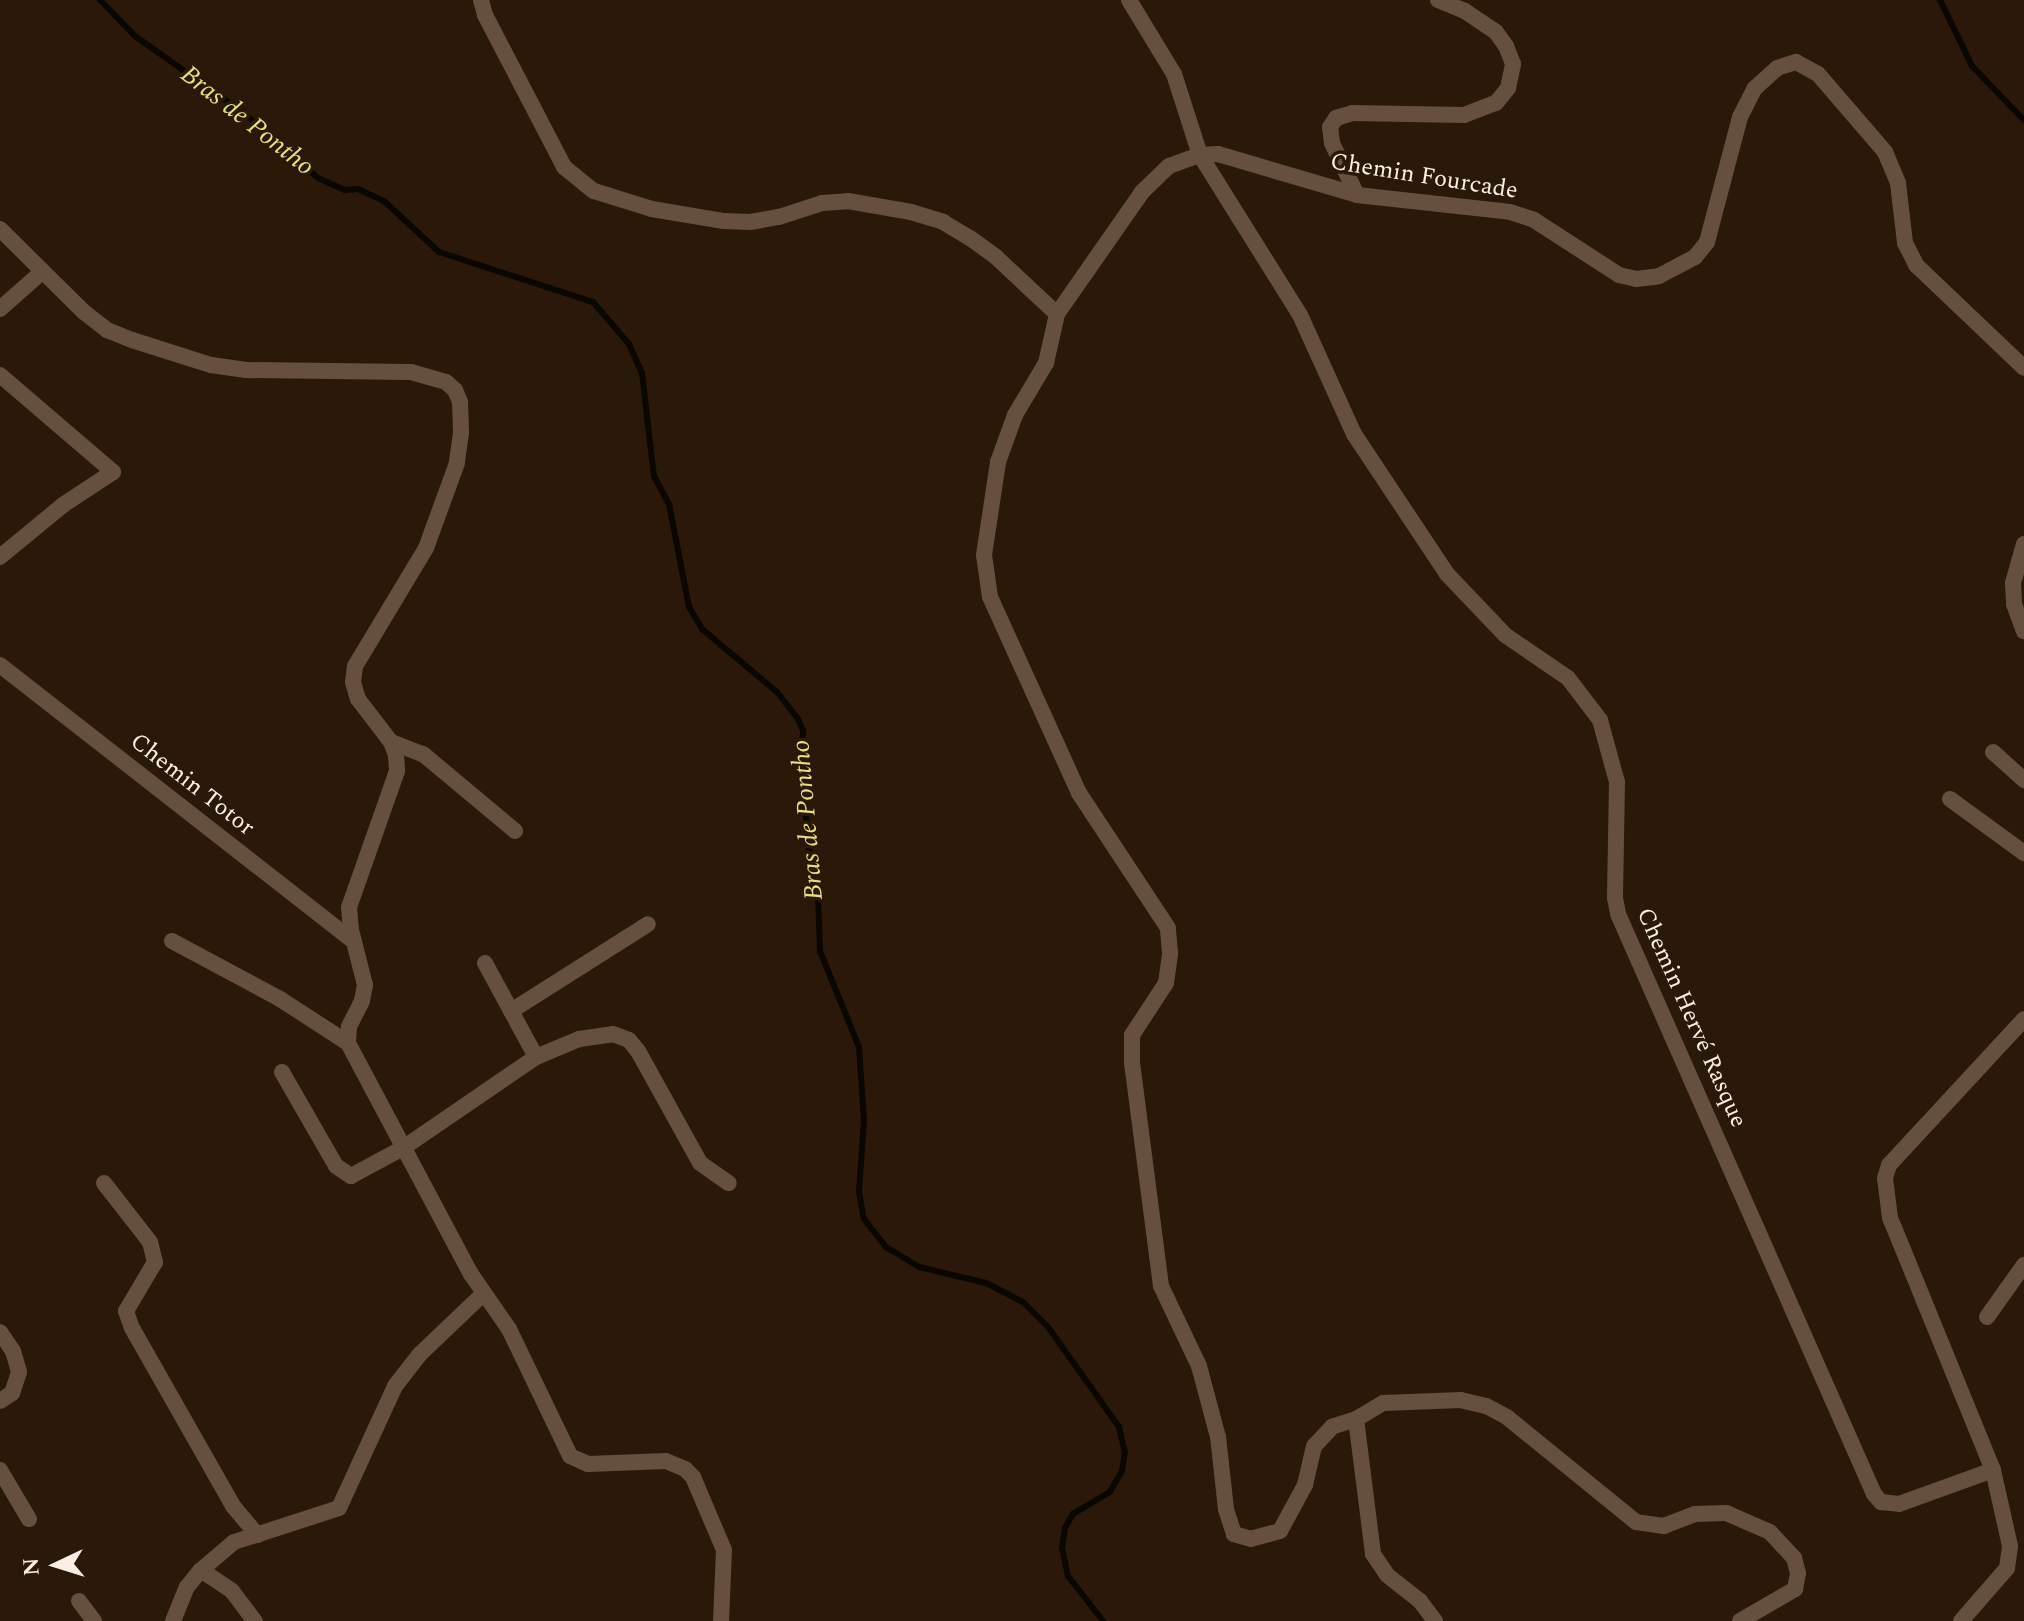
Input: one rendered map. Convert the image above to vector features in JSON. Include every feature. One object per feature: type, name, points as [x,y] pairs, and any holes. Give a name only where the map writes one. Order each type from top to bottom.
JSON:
[{"type":"street","points":[[481,0],[485,15],[564,167],[594,191],[652,209],[724,221],[750,222],[779,217],[822,203],[848,201],[911,212],[943,222],[970,238],[996,257],[1057,314],[1046,363],[1015,415],[998,462],[986,536],[986,575],[990,597],[1079,793],[1168,928],[1170,953],[1166,983],[1137,1023],[1130,1049],[1161,1286],[1199,1366],[1218,1437],[1226,1509],[1234,1534],[1251,1539],[1280,1531],[1305,1485],[1314,1446],[1332,1427],[1356,1419],[1375,1406],[1403,1400],[1474,1403],[1507,1417],[1636,1522],[1664,1526],[1695,1514],[1726,1513],[1757,1524],[1790,1553],[1796,1564],[1797,1581],[1795,1589],[1783,1599],[1740,1621]]},
{"type":"street","name":"Chemin Hervé Rasque","points":[[1129,0],[1174,74],[1200,155],[1300,315],[1354,434],[1447,574],[1505,635],[1568,678],[1600,720],[1617,782],[1615,898],[1618,914],[1874,1494],[1881,1502],[1899,1504],[1993,1470]]},
{"type":"street","points":[[1357,195],[1332,143],[1330,127],[1336,118],[1352,113],[1464,115],[1496,103],[1508,88],[1513,64],[1496,32],[1465,11],[1438,0]]},
{"type":"street","name":"Chemin Fourcade","points":[[1057,314],[1142,192],[1169,166],[1200,155],[1218,154],[1244,159],[1290,178],[1357,195],[1510,212],[1534,220],[1619,275],[1636,279],[1659,276],[1695,257],[1707,242],[1740,117],[1754,89],[1777,68],[1801,63],[1818,74],[1874,138],[1894,167],[1902,200],[1905,243],[1916,265],[2024,368]]},
{"type":"street","points":[[0,229],[107,330],[211,365],[245,370],[411,372],[446,382],[455,390],[460,402],[461,433],[457,463],[426,548],[355,666],[353,682],[358,699],[391,742],[396,755],[394,786],[349,907],[365,985],[362,1001],[349,1027],[348,1043]]},
{"type":"street","points":[[0,309],[43,271]]},
{"type":"street","points":[[0,375],[113,472],[63,505],[0,557]]},
{"type":"street","points":[[2024,544],[2013,583],[2014,604],[2024,631]]},
{"type":"street","name":"Chemin Totor","points":[[0,665],[354,942]]},
{"type":"street","points":[[391,742],[423,754],[515,831]]},
{"type":"street","points":[[1993,752],[2024,780]]},
{"type":"street","points":[[1950,799],[2024,853]]},
{"type":"street","points":[[511,1011],[648,924]]},
{"type":"street","points":[[172,941],[280,999],[348,1043],[483,1294],[509,1329],[570,1456],[588,1464],[666,1461],[685,1469],[693,1477],[724,1550],[718,1619]]},
{"type":"street","points":[[485,963],[536,1057]]},
{"type":"street","points":[[1961,1621],[2000,1578],[2010,1557],[1993,1470],[1890,1218],[1885,1178],[1889,1165],[2024,1019]]},
{"type":"street","points":[[282,1072],[340,1172],[356,1176],[403,1148],[536,1057],[596,1035],[613,1034],[629,1040],[638,1051],[694,1154],[729,1183]]},
{"type":"street","points":[[104,1183],[150,1242],[155,1262],[153,1271],[126,1311],[132,1328],[233,1506],[257,1535]]},
{"type":"street","points":[[1987,1317],[2024,1265]]},
{"type":"street","points":[[173,1621],[187,1587],[201,1570],[234,1542],[339,1508],[395,1386],[419,1355],[483,1294]]},
{"type":"street","points":[[0,1332],[13,1351],[19,1372],[12,1393],[0,1401]]},
{"type":"street","points":[[1356,1419],[1373,1554],[1387,1575],[1420,1601],[1435,1621]]},
{"type":"street","points":[[0,1470],[29,1519]]},
{"type":"street","points":[[201,1570],[242,1600],[255,1621]]},
{"type":"street","points":[[79,1601],[94,1621]]},
{"type":"waterway","name":"Bras de Pontho","points":[[100,0],[135,36],[241,111],[318,178],[345,190],[358,189],[384,201],[439,252],[593,302],[629,344],[642,373],[654,476],[669,504],[689,607],[702,629],[777,692],[798,719],[803,731],[802,777],[809,849],[818,895],[820,951],[859,1047],[864,1120],[859,1192],[864,1219],[886,1247],[919,1267],[986,1283],[1023,1302],[1048,1327],[1119,1427],[1125,1452],[1122,1471],[1110,1492],[1073,1514],[1065,1528],[1062,1548],[1068,1576],[1103,1621]]},
{"type":"waterway","points":[[1940,0],[1972,66],[2024,120]]}]
